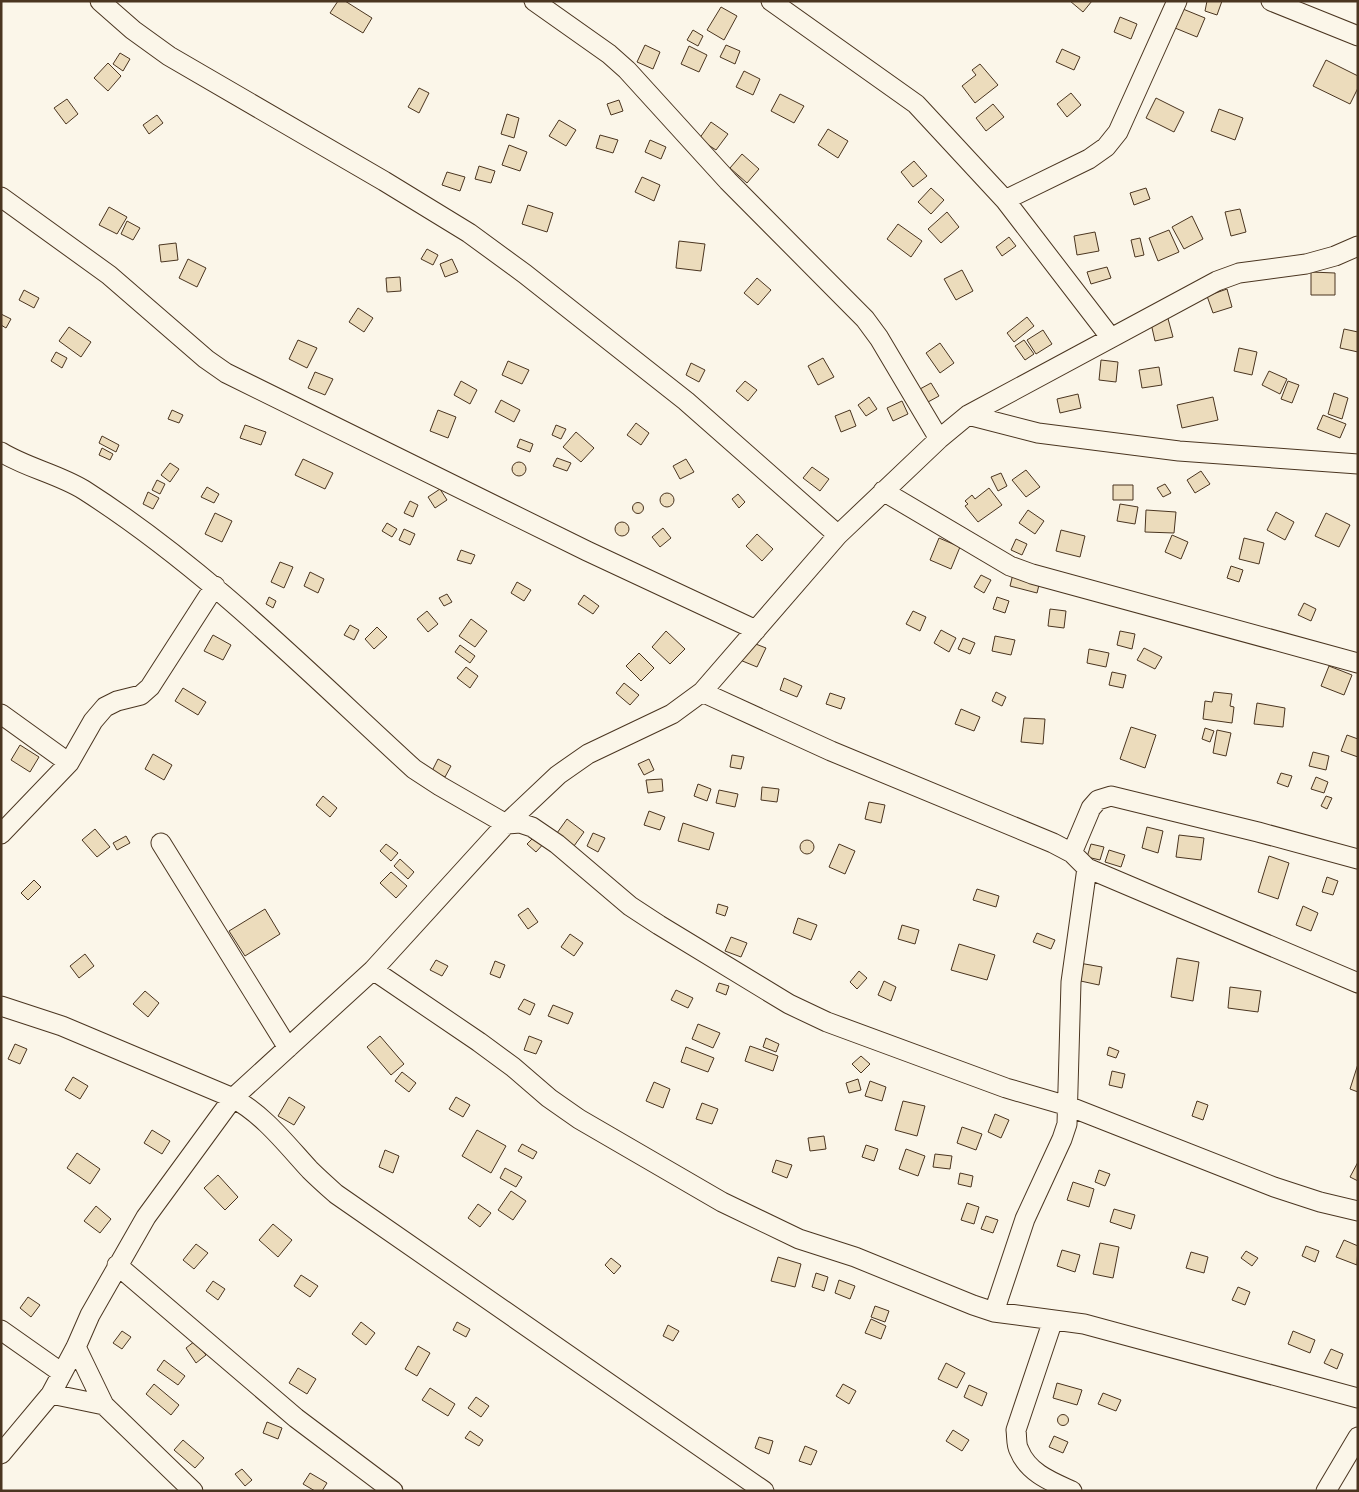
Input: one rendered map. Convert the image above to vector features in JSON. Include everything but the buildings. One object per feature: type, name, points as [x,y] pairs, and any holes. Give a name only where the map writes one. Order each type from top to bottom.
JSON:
[{"type":"street","points":[[100,1],[133,30],[169,56],[470,233],[686,401],[838,534]]},
{"type":"street","points":[[534,1],[609,54],[627,70],[728,181],[865,319],[879,338],[939,438]]},
{"type":"street","points":[[772,1],[916,104],[1005,200],[1111,338]]},
{"type":"street","points":[[1005,200],[1089,159],[1106,147],[1118,132],[1178,1]]},
{"type":"street","points":[[1271,1],[1358,36]]},
{"type":"street","points":[[1,197],[109,275],[206,359],[226,373],[588,551],[756,630]]},
{"type":"street","points":[[1,1454],[51,1394],[76,1347],[90,1315],[146,1217],[233,1098],[373,970],[506,824],[558,775],[588,754],[672,714],[702,692],[838,534],[939,438],[968,416],[1217,281],[1239,273],[1306,264],[1335,256],[1358,246]]},
{"type":"street","points":[[968,416],[1038,433],[1180,452],[1358,464]]},
{"type":"street","points":[[1,452],[29,467],[55,476],[82,489],[137,527],[215,586],[414,769],[506,824],[520,823],[532,827],[557,844],[630,906],[666,930],[790,1004],[845,1029],[1006,1088],[1068,1106],[1274,1187],[1320,1202],[1358,1211]]},
{"type":"street","points":[[883,492],[1010,566],[1032,574],[1358,663]]},
{"type":"street","points":[[1,834],[69,762],[93,720],[105,707],[117,701],[141,694],[150,687],[215,586]]},
{"type":"street","points":[[702,692],[831,751],[1045,839],[1072,853],[1087,868],[1358,983]]},
{"type":"street","points":[[1,714],[69,762]]},
{"type":"street","points":[[1072,853],[1092,808],[1098,800],[1110,796],[1258,832],[1358,859]]},
{"type":"street","points":[[161,843],[288,1048]]},
{"type":"street","points":[[994,1312],[1025,1220],[1067,1124],[1071,982],[1087,868]]},
{"type":"street","points":[[373,970],[479,1042],[513,1067],[549,1098],[579,1119],[722,1202],[799,1239],[863,1260],[994,1312],[1093,1326],[1358,1398]]},
{"type":"street","points":[[1,1006],[62,1026],[233,1098],[247,1106],[336,1194],[764,1491]]},
{"type":"street","points":[[117,1265],[296,1418],[393,1491]]},
{"type":"street","points":[[1053,1320],[1016,1430],[1018,1450],[1028,1467],[1052,1482],[1072,1491]]},
{"type":"street","points":[[1,1330],[62,1373]]},
{"type":"street","points":[[76,1347],[104,1405],[193,1491]]},
{"type":"street","points":[[51,1394],[104,1405]]},
{"type":"street","points":[[1326,1491],[1358,1437]]}]
